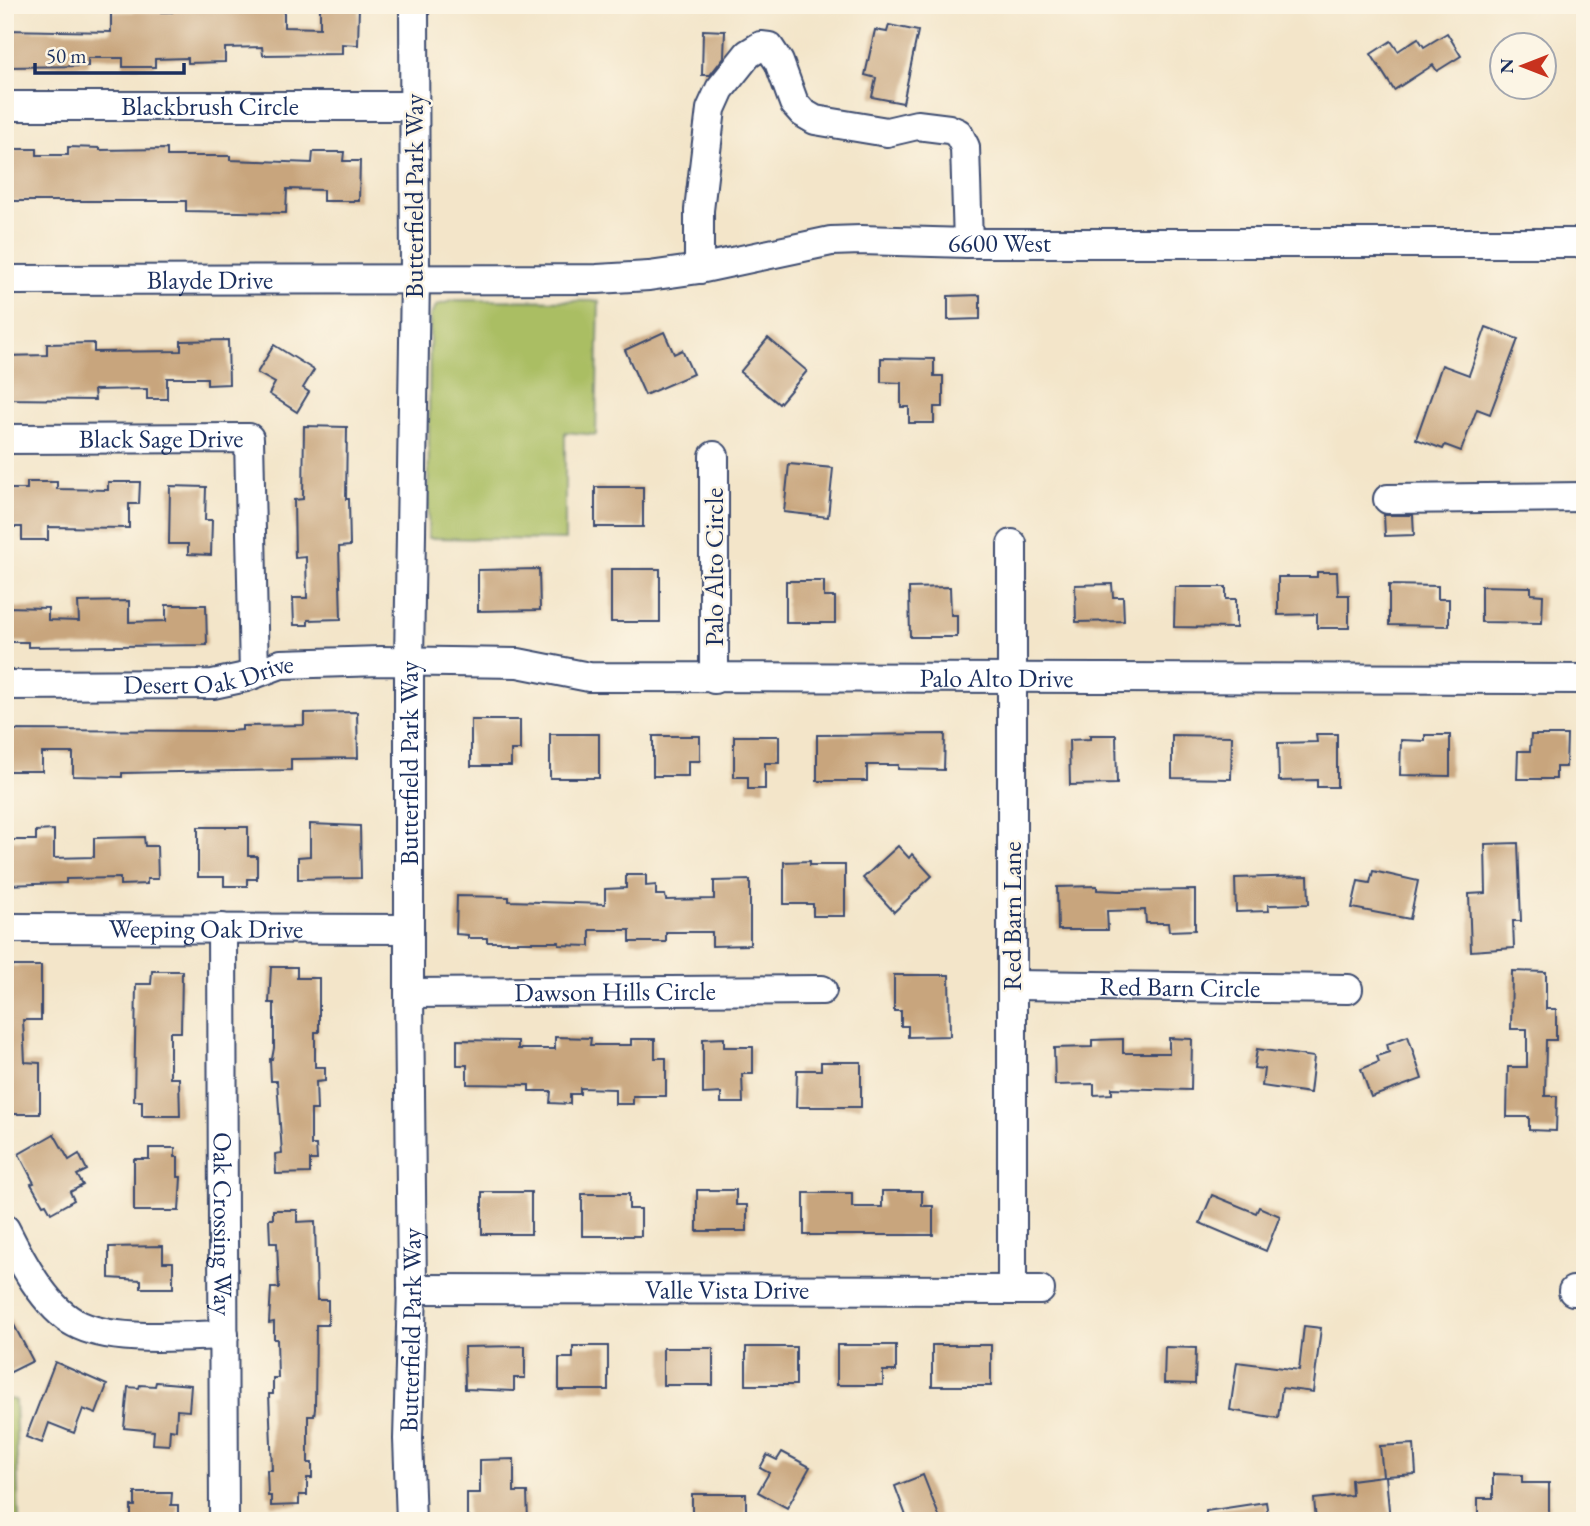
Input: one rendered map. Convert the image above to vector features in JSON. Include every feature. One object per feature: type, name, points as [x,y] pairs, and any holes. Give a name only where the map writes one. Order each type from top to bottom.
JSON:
[{"type":"street","name":"Butterfield Park Way","points":[[411,1521],[408,1439],[412,1289],[409,661],[415,278],[414,5]]},
{"type":"street","points":[[699,269],[699,210],[710,109],[735,68],[748,54],[761,46],[769,47],[779,62],[794,103],[803,113],[816,120],[887,132],[917,125],[949,129],[958,133],[965,147],[968,243]]},
{"type":"street","name":"Blackbrush Circle","points":[[5,106],[414,106]]},
{"type":"street","name":"6600 West","points":[[415,278],[597,279],[649,276],[699,269],[831,242],[860,240],[968,243],[1585,243]]},
{"type":"street","name":"Blayde Drive","points":[[5,280],[415,278]]},
{"type":"street","name":"Black Sage Drive","points":[[5,439],[249,438],[254,674]]},
{"type":"street","name":"Palo Alto Circle","points":[[714,456],[714,679]]},
{"type":"street","points":[[1388,499],[1585,497]]},
{"type":"street","name":"Red Barn Lane","points":[[1012,544],[1012,1288]]},
{"type":"street","name":"Desert Oak Drive","points":[[5,685],[213,684],[281,664],[409,661]]},
{"type":"street","name":"Palo Alto Drive","points":[[409,661],[518,663],[589,677],[714,679],[1585,679]]},
{"type":"street","name":"Weeping Oak Drive","points":[[5,928],[409,929]]},
{"type":"street","name":"Oak Crossing Way","points":[[222,928],[224,1521]]},
{"type":"street","name":"Red Barn Circle","points":[[1012,985],[1348,989]]},
{"type":"street","name":"Dawson Hills Circle","points":[[409,993],[822,990]]},
{"type":"street","points":[[5,1230],[33,1279],[55,1306],[75,1323],[117,1335],[224,1335]]},
{"type":"street","name":"Valle Vista Drive","points":[[412,1289],[1040,1290]]},
{"type":"green space","points":[[455,300],[599,301],[596,435],[565,432],[565,540],[428,538],[430,316],[437,305]]},
{"type":"green space","points":[[5,1399],[15,1400],[19,1521],[5,1521]]},
{"type":"building","points":[[241,5],[284,5],[284,27],[320,28],[320,5],[359,5],[358,45],[342,44],[342,54],[263,55],[262,47],[225,48],[225,62],[188,63],[188,58],[155,59],[155,67],[123,67],[123,58],[88,58],[88,66],[5,67],[5,30],[111,32],[111,12],[241,9]]},
{"type":"building","points":[[889,25],[918,31],[903,103],[872,97],[876,78],[865,75],[875,30],[887,32]]},
{"type":"building","points":[[703,30],[725,31],[724,57],[710,75],[702,75]]},
{"type":"building","points":[[1447,33],[1461,56],[1437,71],[1433,65],[1394,90],[1371,54],[1391,41],[1398,51],[1418,38],[1424,47]]},
{"type":"building","points":[[68,147],[100,150],[167,149],[167,156],[230,156],[230,160],[312,163],[313,152],[344,152],[343,161],[360,161],[359,201],[323,201],[323,190],[287,189],[286,213],[186,211],[186,201],[5,201],[5,149],[37,149],[37,155],[68,155]]},
{"type":"building","points":[[980,295],[980,319],[948,320],[948,296]]},
{"type":"building","points":[[1486,327],[1518,339],[1490,414],[1477,409],[1461,451],[1445,445],[1443,449],[1416,439],[1442,365],[1469,375]]},
{"type":"building","points":[[664,332],[674,354],[682,350],[693,374],[645,395],[625,350]]},
{"type":"building","points":[[768,338],[807,371],[779,404],[740,372]]},
{"type":"building","points":[[228,340],[229,384],[207,385],[207,378],[167,378],[167,399],[147,399],[147,389],[94,390],[95,400],[5,399],[5,356],[47,355],[47,344],[94,343],[94,352],[181,351],[181,341]]},
{"type":"building","points":[[274,345],[314,370],[303,388],[309,392],[297,412],[269,394],[275,383],[257,373]]},
{"type":"building","points":[[881,358],[934,359],[934,376],[943,376],[943,407],[934,407],[934,423],[909,423],[909,407],[901,407],[901,383],[881,382]]},
{"type":"building","points":[[304,426],[347,427],[346,499],[349,499],[350,546],[339,547],[341,619],[308,620],[308,625],[294,625],[293,598],[307,598],[306,557],[295,558],[294,500],[303,499]]},
{"type":"building","points":[[789,464],[833,468],[828,517],[784,512]]},
{"type":"building","points":[[27,482],[57,482],[57,489],[108,490],[108,482],[140,482],[139,504],[129,504],[129,528],[48,527],[48,540],[22,540],[22,527],[5,527],[5,489],[27,489]]},
{"type":"building","points":[[170,486],[206,487],[205,520],[212,520],[211,555],[188,554],[188,544],[169,544]]},
{"type":"building","points":[[595,487],[643,487],[643,527],[595,527]]},
{"type":"building","points":[[1384,515],[1413,515],[1414,535],[1385,536]]},
{"type":"building","points":[[539,569],[540,610],[478,611],[478,570]]},
{"type":"building","points":[[611,569],[660,569],[660,622],[611,622]]},
{"type":"building","points":[[1317,572],[1337,572],[1338,595],[1349,595],[1349,628],[1317,628],[1317,614],[1278,615],[1278,577],[1317,577]]},
{"type":"building","points":[[786,581],[824,581],[824,597],[835,597],[835,623],[786,623]]},
{"type":"building","points":[[1112,584],[1113,597],[1123,597],[1124,621],[1076,622],[1075,585]]},
{"type":"building","points":[[1389,585],[1438,586],[1438,599],[1449,599],[1449,626],[1389,625]]},
{"type":"building","points":[[1481,586],[1531,587],[1531,594],[1543,595],[1542,623],[1481,622]]},
{"type":"building","points":[[950,587],[951,615],[957,615],[957,637],[910,637],[909,588]]},
{"type":"building","points":[[1175,587],[1226,587],[1226,599],[1236,599],[1236,628],[1174,627]]},
{"type":"building","points":[[129,601],[129,622],[166,621],[166,605],[206,605],[207,645],[28,647],[28,642],[5,642],[5,607],[48,608],[48,620],[79,621],[78,602]]},
{"type":"building","points":[[357,712],[358,758],[291,759],[291,770],[122,773],[122,777],[73,776],[73,753],[42,753],[42,771],[5,771],[5,730],[230,731],[242,730],[242,726],[304,725],[304,713]]},
{"type":"building","points":[[471,720],[520,720],[520,750],[511,750],[511,766],[471,766]]},
{"type":"building","points":[[550,734],[599,734],[599,778],[550,778]]},
{"type":"building","points":[[945,734],[944,770],[867,765],[867,781],[817,781],[817,735]]},
{"type":"building","points":[[1316,734],[1337,734],[1337,787],[1317,787],[1317,780],[1279,781],[1278,743],[1317,742]]},
{"type":"building","points":[[1090,735],[1116,735],[1117,784],[1070,785],[1069,740],[1090,739]]},
{"type":"building","points":[[1172,735],[1232,736],[1231,779],[1172,778]]},
{"type":"building","points":[[1425,735],[1450,735],[1450,776],[1400,775],[1401,740],[1425,741]]},
{"type":"building","points":[[1531,735],[1567,735],[1566,767],[1556,767],[1556,779],[1517,779],[1518,751],[1530,751]]},
{"type":"building","points":[[653,736],[700,736],[700,761],[688,761],[688,776],[653,776]]},
{"type":"building","points":[[734,736],[779,736],[779,763],[765,763],[765,789],[748,789],[748,777],[734,777]]},
{"type":"building","points":[[310,824],[360,826],[361,878],[298,879],[298,857],[310,856]]},
{"type":"building","points":[[198,827],[248,827],[248,856],[257,856],[257,879],[247,879],[247,886],[224,886],[224,877],[198,877]]},
{"type":"building","points":[[54,830],[54,858],[94,857],[94,838],[144,837],[145,846],[157,846],[158,879],[147,879],[147,884],[120,885],[120,878],[66,879],[66,883],[5,885],[5,840],[36,840],[36,831]]},
{"type":"building","points":[[1518,843],[1521,921],[1513,921],[1514,948],[1471,951],[1469,894],[1486,893],[1485,844]]},
{"type":"building","points":[[898,846],[909,858],[912,854],[932,876],[894,912],[863,878]]},
{"type":"building","points":[[810,861],[810,865],[845,865],[845,916],[813,916],[813,904],[784,904],[784,862]]},
{"type":"building","points":[[1373,871],[1418,881],[1410,919],[1352,908],[1358,881],[1370,883]]},
{"type":"building","points":[[626,875],[646,875],[646,886],[656,885],[656,895],[665,895],[666,900],[714,899],[714,881],[750,880],[750,945],[712,946],[712,932],[666,932],[666,942],[630,942],[630,930],[590,930],[590,946],[559,945],[559,942],[487,942],[487,938],[468,938],[468,935],[456,934],[457,896],[509,897],[509,901],[605,904],[605,889],[626,888]]},
{"type":"building","points":[[1308,876],[1309,904],[1268,905],[1269,911],[1236,912],[1235,878]]},
{"type":"building","points":[[1097,886],[1097,890],[1119,891],[1195,890],[1195,930],[1169,931],[1168,923],[1146,923],[1145,910],[1107,911],[1108,930],[1058,930],[1057,887]]},
{"type":"building","points":[[5,966],[41,966],[41,1020],[23,1020],[25,1062],[40,1063],[40,1114],[5,1114]]},
{"type":"building","points":[[271,967],[297,967],[297,978],[319,978],[319,1032],[315,1032],[315,1067],[325,1067],[325,1081],[316,1082],[317,1110],[311,1110],[311,1145],[316,1145],[317,1160],[310,1160],[310,1173],[276,1174],[275,1154],[282,1153],[277,1081],[271,1081],[274,1003],[269,1003]]},
{"type":"building","points":[[152,971],[182,971],[181,1032],[170,1032],[170,1078],[179,1078],[180,1116],[142,1116],[142,1101],[134,1101],[136,984],[151,984]]},
{"type":"building","points":[[1512,971],[1546,972],[1546,1009],[1556,1009],[1556,1040],[1546,1040],[1545,1096],[1557,1096],[1556,1131],[1529,1130],[1529,1117],[1507,1117],[1508,1067],[1527,1067],[1527,1029],[1511,1029]]},
{"type":"building","points":[[894,975],[949,975],[950,1036],[908,1037],[908,1026],[901,1026],[901,1011],[894,1011]]},
{"type":"building","points":[[1408,1036],[1422,1079],[1371,1097],[1361,1069],[1379,1062],[1377,1056],[1389,1052],[1387,1044]]},
{"type":"building","points":[[555,1037],[591,1038],[590,1045],[631,1045],[631,1039],[655,1039],[655,1058],[666,1058],[666,1096],[633,1096],[633,1104],[615,1104],[615,1089],[580,1088],[580,1094],[570,1094],[570,1104],[550,1103],[551,1091],[529,1091],[529,1085],[467,1084],[467,1065],[457,1065],[457,1040],[518,1041],[518,1049],[555,1049]]},
{"type":"building","points":[[724,1038],[724,1047],[753,1047],[753,1074],[742,1074],[743,1103],[721,1103],[721,1093],[703,1094],[703,1039]]},
{"type":"building","points":[[1169,1038],[1192,1039],[1191,1090],[1112,1088],[1112,1094],[1094,1095],[1094,1084],[1055,1085],[1054,1048],[1092,1047],[1092,1040],[1123,1039],[1123,1053],[1169,1053]]},
{"type":"building","points":[[1257,1049],[1314,1057],[1310,1093],[1262,1086],[1264,1069],[1254,1068]]},
{"type":"building","points":[[821,1062],[861,1062],[861,1107],[796,1107],[797,1070],[821,1070]]},
{"type":"building","points":[[54,1134],[69,1160],[79,1154],[87,1170],[77,1175],[83,1185],[70,1192],[74,1200],[51,1213],[31,1184],[34,1183],[19,1154]]},
{"type":"building","points":[[149,1148],[175,1148],[178,1177],[181,1177],[179,1211],[134,1211],[134,1159],[149,1159]]},
{"type":"building","points":[[697,1190],[736,1190],[736,1205],[747,1205],[747,1231],[697,1231]]},
{"type":"building","points":[[882,1191],[922,1191],[922,1206],[933,1206],[933,1235],[804,1235],[804,1193],[852,1193],[852,1207],[882,1207]]},
{"type":"building","points":[[482,1192],[531,1192],[531,1234],[482,1234]]},
{"type":"building","points":[[582,1194],[629,1194],[629,1209],[641,1209],[641,1236],[582,1236]]},
{"type":"building","points":[[1212,1195],[1256,1213],[1259,1207],[1280,1216],[1266,1251],[1200,1223]]},
{"type":"building","points":[[273,1210],[297,1210],[297,1222],[315,1221],[317,1300],[328,1300],[328,1325],[316,1325],[315,1409],[314,1416],[308,1416],[308,1463],[312,1463],[312,1478],[307,1478],[307,1495],[299,1495],[299,1505],[271,1506],[271,1496],[268,1496],[267,1470],[272,1470],[269,1394],[273,1394],[273,1378],[278,1378],[277,1339],[274,1339],[274,1322],[269,1323],[271,1288],[279,1288],[277,1243],[270,1243],[269,1219],[273,1219]]},
{"type":"building","points":[[163,1246],[163,1262],[173,1262],[173,1288],[141,1288],[141,1280],[109,1278],[109,1247]]},
{"type":"building","points":[[5,1308],[33,1361],[5,1375]]},
{"type":"building","points":[[1304,1326],[1321,1328],[1313,1392],[1282,1388],[1278,1418],[1230,1410],[1237,1362],[1299,1370]]},
{"type":"building","points":[[837,1345],[896,1345],[896,1371],[883,1371],[883,1385],[837,1385]]},
{"type":"building","points":[[932,1345],[991,1345],[991,1386],[932,1386]]},
{"type":"building","points":[[525,1346],[525,1378],[514,1378],[514,1391],[465,1389],[464,1347]]},
{"type":"building","points":[[573,1346],[608,1346],[608,1390],[559,1390],[559,1358],[573,1358]]},
{"type":"building","points":[[746,1347],[796,1347],[796,1385],[746,1385]]},
{"type":"building","points":[[1165,1347],[1196,1348],[1195,1384],[1164,1383]]},
{"type":"building","points":[[663,1348],[713,1348],[713,1385],[663,1385]]},
{"type":"building","points":[[55,1362],[107,1385],[96,1414],[83,1409],[74,1433],[49,1423],[42,1443],[26,1437]]},
{"type":"building","points":[[156,1382],[191,1385],[189,1411],[177,1410],[176,1430],[170,1429],[169,1445],[153,1444],[154,1431],[124,1428],[128,1387],[155,1386]]},
{"type":"building","points":[[1414,1444],[1416,1474],[1386,1476],[1390,1521],[1316,1521],[1314,1499],[1352,1495],[1351,1480],[1383,1476],[1380,1446]]},
{"type":"building","points":[[782,1452],[810,1467],[787,1508],[758,1492],[769,1473],[760,1468],[767,1455],[777,1460]]},
{"type":"building","points":[[514,1459],[514,1492],[527,1492],[528,1521],[481,1521],[481,1517],[467,1517],[467,1493],[480,1493],[480,1460]]},
{"type":"building","points":[[1493,1474],[1522,1475],[1522,1483],[1549,1483],[1549,1521],[1478,1521],[1478,1498],[1493,1498]]},
{"type":"building","points":[[923,1475],[941,1521],[908,1521],[895,1486]]},
{"type":"building","points":[[135,1493],[172,1493],[171,1505],[178,1505],[178,1521],[131,1521],[131,1506],[135,1506]]},
{"type":"building","points":[[692,1494],[746,1494],[746,1521],[692,1521]]},
{"type":"building","points":[[1266,1502],[1269,1521],[1206,1521],[1206,1511]]}]
